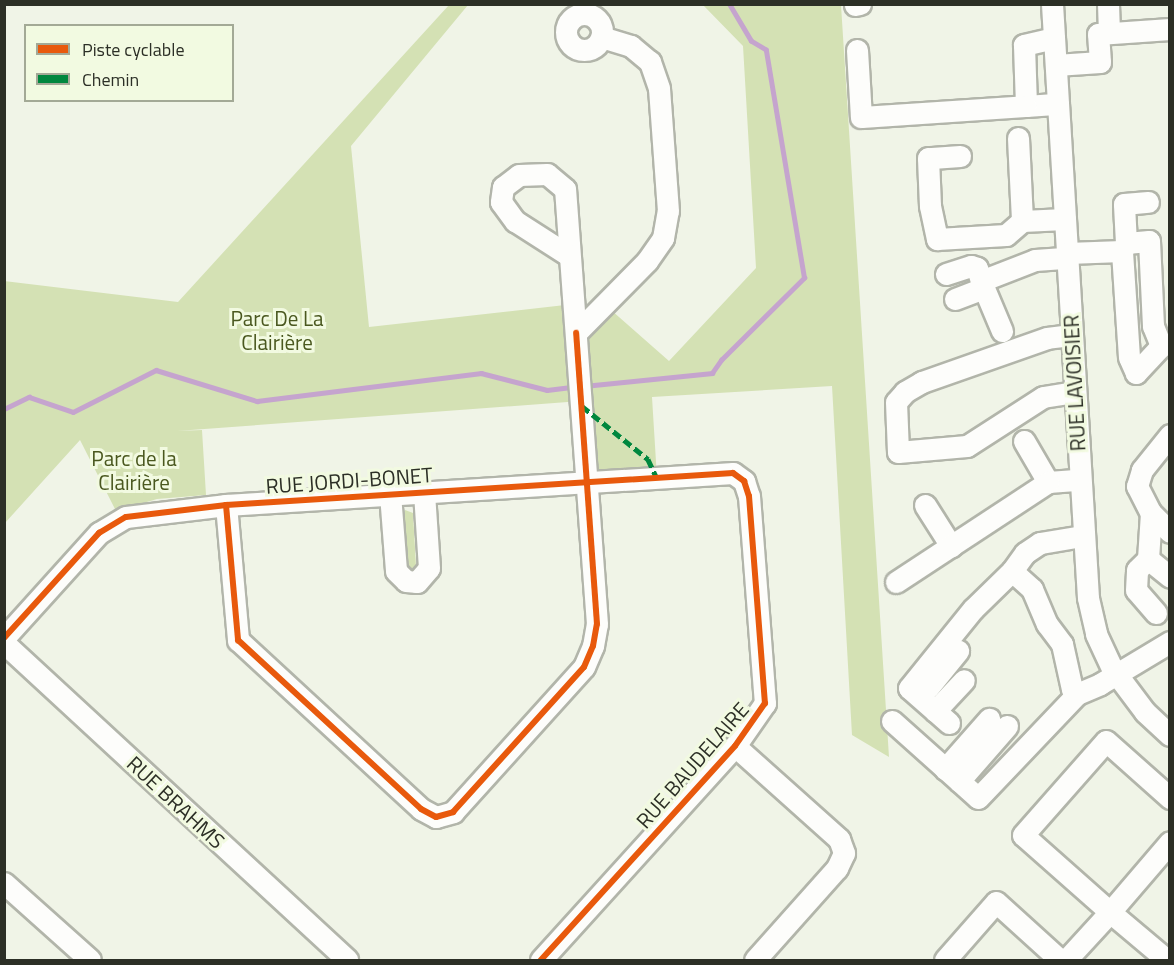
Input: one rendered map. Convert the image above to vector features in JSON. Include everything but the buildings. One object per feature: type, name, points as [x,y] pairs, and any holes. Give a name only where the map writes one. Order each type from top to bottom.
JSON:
[{"type":"street","points":[[855,5],[860,4]]},
{"type":"street","name":"RUE LAVOISIER","points":[[1052,4],[1082,536],[1093,623],[1115,673],[1145,712],[1170,735]]},
{"type":"street","points":[[1108,4],[1109,33]]},
{"type":"street","points":[[1056,65],[1100,62],[1098,34],[1170,30]]},
{"type":"street","points":[[576,333],[647,261],[663,238],[668,212],[658,88],[650,62],[632,46],[601,37]]},
{"type":"street","points":[[1026,106],[1024,45],[1054,39]]},
{"type":"street","points":[[857,50],[861,117],[1058,104]]},
{"type":"street","points":[[1018,138],[1022,221]]},
{"type":"street","points":[[960,156],[928,158],[930,206],[937,239],[1006,235],[1022,221],[1065,219]]},
{"type":"street","points":[[983,284],[1035,260],[1124,247],[1149,241],[1153,326],[1165,344],[1136,373],[1129,357],[1124,247],[1124,204],[1148,202]]},
{"type":"street","points":[[226,506],[238,640],[421,809],[436,817],[453,812],[584,668],[593,646],[597,624],[576,333],[568,255]]},
{"type":"street","points":[[950,286],[972,278],[983,284],[1002,331]]},
{"type":"street","points":[[1071,335],[1047,338],[922,382],[905,392],[896,402],[897,452],[968,446],[1043,397],[1074,392]]},
{"type":"street","points":[[1156,613],[1136,590],[1137,570],[1170,533],[1151,513],[1139,493],[1138,478],[1170,435]]},
{"type":"street","points":[[1024,441],[1048,482]]},
{"type":"street","name":"RUE JORDI-BONET","points":[[4,638],[108,528],[126,517],[226,506],[733,472],[744,481]]},
{"type":"street","points":[[896,582],[1048,482],[1079,480]]},
{"type":"street","name":"RUE BAUDELAIRE","points":[[541,960],[735,746],[765,703],[749,496],[744,481]]},
{"type":"street","name":"RUE JORDI-BONET","points":[[390,494],[396,571],[406,581],[417,582],[429,568],[424,492]]},
{"type":"street","points":[[925,505],[951,546]]},
{"type":"street","points":[[1148,559],[1151,513]]},
{"type":"street","points":[[934,711],[909,688],[973,609],[1011,571],[1025,553],[1040,543],[1082,536]]},
{"type":"street","points":[[1148,559],[1170,578]]},
{"type":"street","points":[[1011,571],[1032,589],[1047,624],[1062,644],[1069,684],[1077,694]]},
{"type":"street","points":[[892,721],[978,798],[1077,694],[1170,642]]},
{"type":"street","name":"RUE BRAHMS","points":[[4,643],[347,960]]},
{"type":"street","points":[[934,711],[958,651]]},
{"type":"street","points":[[934,711],[964,680]]},
{"type":"street","points":[[952,775],[998,722]]},
{"type":"street","points":[[1167,960],[1023,835],[1106,741],[1170,798]]},
{"type":"street","points":[[735,746],[839,839],[844,853],[837,868],[755,960]]},
{"type":"street","points":[[1066,960],[1170,842]]},
{"type":"street","points":[[4,883],[90,960]]},
{"type":"street","points":[[945,960],[996,902],[1060,960]]},
{"type":"green space","name":"Parc De La Clairière","points":[[449,5],[468,5],[351,146],[369,327],[574,304],[611,310],[669,361],[756,268],[743,46],[703,5],[841,5],[889,757],[852,735],[832,386],[652,397],[657,478],[587,483],[581,401],[177,431],[202,430],[206,495],[157,499],[116,511],[80,440],[5,523],[4,281],[178,302]]},
{"type":"green space","points":[[405,510],[413,513],[416,566],[411,570],[404,565],[402,515]]},
{"type":"waterway","points":[[584,386],[712,373],[721,360],[804,278],[766,50],[751,41],[729,4]]},
{"type":"waterway","points":[[4,409],[29,397],[73,412],[156,370],[257,401],[481,373],[547,390],[573,387]]},
{"type":"marked path","points":[[582,406],[648,459],[657,478]]},
{"type":"cycle path","points":[[226,505],[238,640],[421,809],[436,817],[453,812],[584,667],[593,646],[597,624],[576,333]]},
{"type":"cycle path","points":[[4,638],[99,533],[126,517],[226,505],[733,473],[744,481],[749,496],[765,703],[735,746],[541,960]]},
{"type":"park label","name":"Parc de la Clairière","points":[[134,470]]}]
